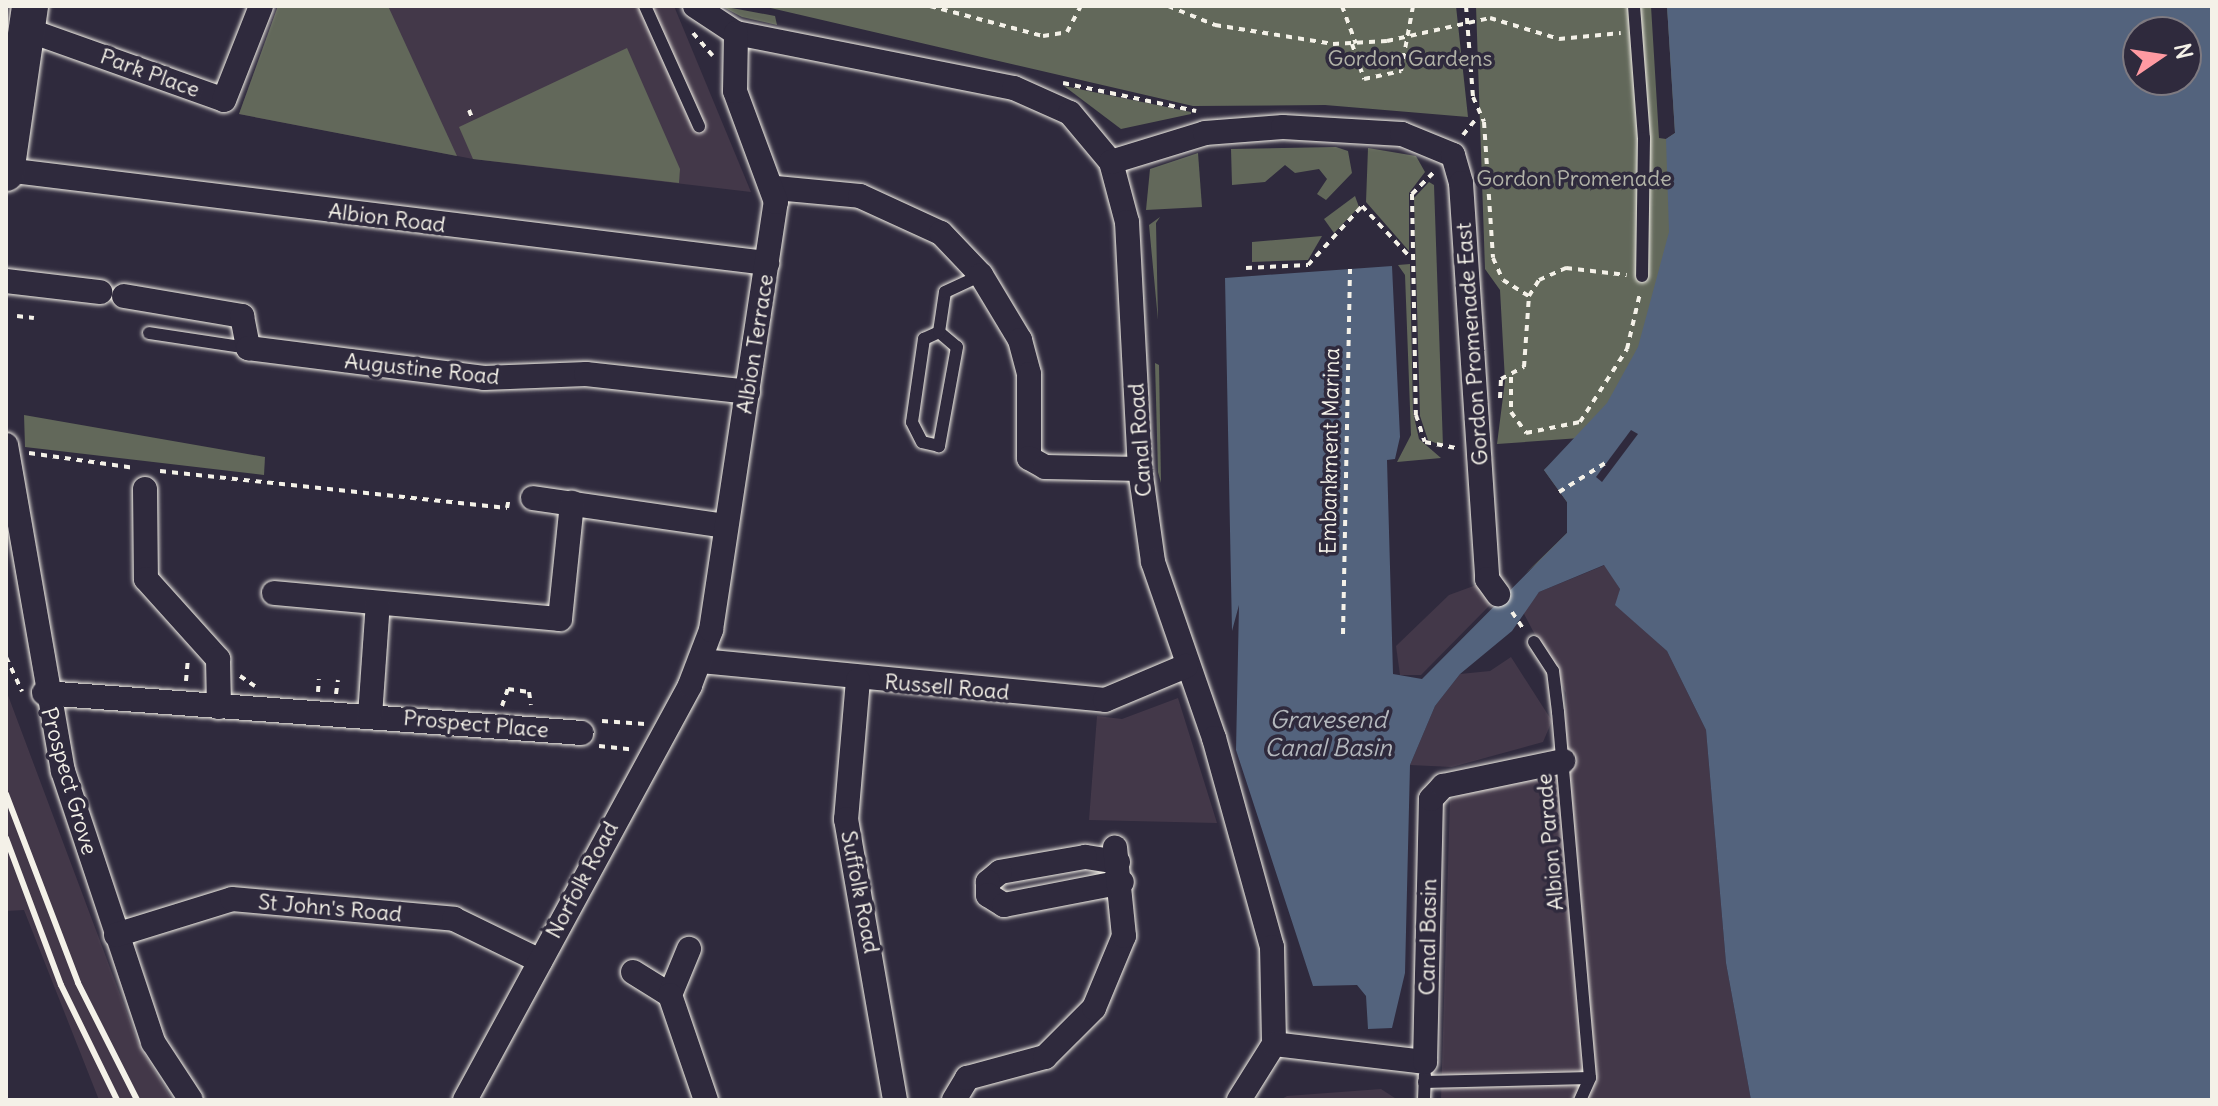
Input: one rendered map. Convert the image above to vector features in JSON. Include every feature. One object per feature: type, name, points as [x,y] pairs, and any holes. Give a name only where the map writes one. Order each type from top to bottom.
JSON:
[{"type":"main road","points":[[6,172],[28,17]]},
{"type":"street","name":"Park Place","points":[[28,17],[224,100],[261,6]]},
{"type":"street","points":[[695,6],[736,33]]},
{"type":"street","name":"Canal Road","points":[[736,33],[1014,88],[1070,113],[1111,162],[1127,222],[1140,469],[1153,562],[1268,928],[1274,1044]]},
{"type":"street","name":"Albion Terrace","points":[[701,661],[748,392],[776,188],[735,91],[736,33]]},
{"type":"street","points":[[1111,162],[1205,133],[1283,127],[1364,128],[1449,152]]},
{"type":"street","name":"Gordon Promenade East","points":[[1449,152],[1461,183],[1487,579],[1498,594]]},
{"type":"street","name":"Albion Road","points":[[6,172],[767,263]]},
{"type":"street","points":[[776,188],[851,194],[896,208],[941,233],[981,275],[1027,360],[1029,458],[1051,467],[1140,469]]},
{"type":"street","points":[[6,281],[112,294],[242,316],[248,348]]},
{"type":"street","name":"Augustine Road","points":[[248,348],[484,378],[586,374],[748,392]]},
{"type":"street","name":"Prospect Grove","points":[[6,445],[36,692],[153,1042],[191,1100]]},
{"type":"street","points":[[145,489],[146,579],[218,659],[219,707]]},
{"type":"street","points":[[554,501],[725,526]]},
{"type":"street","points":[[553,533],[554,501]]},
{"type":"street","points":[[274,593],[560,619],[554,501]]},
{"type":"street","name":"Prospect Place","points":[[370,716],[378,603]]},
{"type":"street","name":"Russell Road","points":[[701,661],[858,680],[1111,699],[1186,666]]},
{"type":"street","name":"Norfolk Road","points":[[465,1100],[701,661]]},
{"type":"street","name":"Suffolk Road","points":[[858,680],[846,819],[895,1100]]},
{"type":"street","name":"Prospect Place","points":[[36,692],[582,733]]},
{"type":"street","name":"Canal Basin","points":[[1425,1072],[1431,799],[1443,786],[1563,761]]},
{"type":"street","points":[[954,1100],[965,1079],[1041,1060],[1089,1016],[1121,950],[1119,864]]},
{"type":"street","name":"St John's Road","points":[[116,935],[232,899],[454,919],[540,961]]},
{"type":"street","points":[[670,995],[689,949]]},
{"type":"street","points":[[633,972],[670,995],[706,1100]]},
{"type":"street","points":[[1239,1100],[1274,1044],[1425,1072]]},
{"type":"lane","points":[[645,6],[699,126]]},
{"type":"lane","points":[[1634,6],[1644,138],[1642,276]]},
{"type":"lane","points":[[939,332],[945,292],[981,275]]},
{"type":"lane","points":[[939,332],[957,347],[939,446],[923,444],[912,422],[924,339],[939,332]]},
{"type":"lane","points":[[149,333],[248,348]]},
{"type":"lane","name":"Albion Parade","points":[[1534,642],[1553,671],[1563,761],[1590,1078],[1580,1100]]},
{"type":"lane","points":[[1424,1100],[1425,1072],[1590,1078]]},
{"type":"path","points":[[930,6],[1043,36],[1067,32],[1081,6]]},
{"type":"path","points":[[1168,6],[1245,32],[1354,44],[1501,19],[1559,39],[1635,34]]},
{"type":"path","points":[[1342,6],[1354,44],[1358,70],[1378,81],[1406,67],[1413,36],[1413,6]]},
{"type":"path","points":[[1466,6],[1473,97],[1484,122],[1493,258],[1511,289],[1529,296]]},
{"type":"path","points":[[1054,81],[1210,113]]},
{"type":"path","points":[[469,110],[472,118]]},
{"type":"path","points":[[1449,152],[1412,194],[1416,415],[1425,442],[1436,449],[1480,446]]},
{"type":"path","points":[[1246,268],[1308,265],[1362,206],[1412,260]]},
{"type":"path","name":"Embankment Marina","points":[[1343,634],[1350,269]]},
{"type":"path","points":[[1555,270],[1642,276],[1627,349],[1580,422],[1526,433],[1511,412],[1508,378],[1524,367],[1529,296],[1555,270]]},
{"type":"path","points":[[17,316],[34,318]]},
{"type":"path","points":[[37,454],[507,508],[510,495],[554,501]]},
{"type":"path","points":[[1559,492],[1607,462]]},
{"type":"path","points":[[1498,594],[1534,642]]},
{"type":"path","points":[[6,657],[20,689],[36,692]]},
{"type":"shaded area","points":[[278,6],[674,6],[751,192],[473,159],[239,114]]},
{"type":"shaded area","points":[[1605,565],[1620,589],[1616,605],[1667,651],[1706,730],[1726,963],[1751,1100],[1441,1100],[1450,800],[1482,785],[1565,774],[1566,693],[1523,612],[1539,592]]},
{"type":"shaded area","points":[[1479,584],[1491,604],[1421,675],[1400,675],[1396,646],[1449,595]]},
{"type":"shaded area","points":[[1511,657],[1552,721],[1543,742],[1452,767],[1410,765],[1435,706],[1460,674],[1490,671]]},
{"type":"shaded area","points":[[6,690],[139,1045],[172,1100],[99,1100],[24,910],[6,911]]},
{"type":"shaded area","points":[[1178,698],[1217,823],[1089,820],[1097,716],[1122,719]]},
{"type":"shaded area","points":[[1381,1089],[1398,1100],[1280,1100],[1287,1096]]},
{"type":"green space","points":[[278,6],[388,6],[457,156],[239,114]]},
{"type":"green space","points":[[721,6],[775,16],[777,25],[742,17]]},
{"type":"green space","name":"Gordon Gardens","points":[[762,6],[1456,6],[1468,117],[1325,105],[1193,106]]},
{"type":"green space","name":"Gordon Promenade","points":[[1476,6],[1651,6],[1659,138],[1666,139],[1675,133],[1667,6],[1978,6],[1570,535],[1526,573],[1567,533],[1567,502],[1544,470],[1580,438],[1497,444],[1505,381],[1500,290],[1485,269]]},
{"type":"green space","points":[[627,48],[680,169],[679,183],[473,159],[459,127]]},
{"type":"green space","points":[[1064,86],[1191,112],[1191,114],[1121,129]]},
{"type":"green space","points":[[1336,147],[1348,151],[1352,173],[1326,200],[1317,194],[1327,179],[1319,169],[1295,173],[1285,165],[1265,182],[1232,185],[1231,149]]},
{"type":"green space","points":[[1368,148],[1416,156],[1425,172],[1409,193],[1409,251],[1366,202]]},
{"type":"green space","points":[[1198,153],[1202,207],[1146,210],[1150,169]]},
{"type":"green space","points":[[1429,182],[1434,185],[1443,446],[1428,440],[1420,416],[1414,198]]},
{"type":"green space","points":[[1355,196],[1359,207],[1334,233],[1324,219]]},
{"type":"green space","points":[[1160,217],[1156,223],[1158,320],[1149,225]]},
{"type":"green space","points":[[1322,236],[1308,260],[1252,262],[1252,242]]},
{"type":"green space","points":[[1410,264],[1413,412],[1419,439],[1441,458],[1397,462],[1411,435],[1405,275],[1398,265]]},
{"type":"green space","points":[[1155,363],[1159,365],[1161,483],[1158,472]]},
{"type":"green space","points":[[24,415],[265,457],[264,475],[25,447]]},
{"type":"water","name":"Gravesend Canal Basin","points":[[1667,6],[2212,6],[2212,1100],[1751,1100],[1726,963],[1706,730],[1667,651],[1615,605],[1620,589],[1604,565],[1539,592],[1512,631],[1460,674],[1435,706],[1410,765],[1405,973],[1392,1028],[1368,1029],[1366,996],[1357,985],[1313,986],[1236,750],[1239,605],[1232,631],[1225,278],[1392,266],[1400,437],[1395,459],[1387,460],[1393,674],[1422,679],[1567,533],[1567,502],[1544,470],[1607,403],[1638,347],[1669,232],[1666,139],[1675,133]]},
{"type":"pier","points":[[1631,430],[1638,434],[1602,482],[1596,477]]},
{"type":"railway","points":[[6,794],[78,983],[137,1100]]},
{"type":"railway","points":[[6,838],[61,985],[117,1100]]}]
